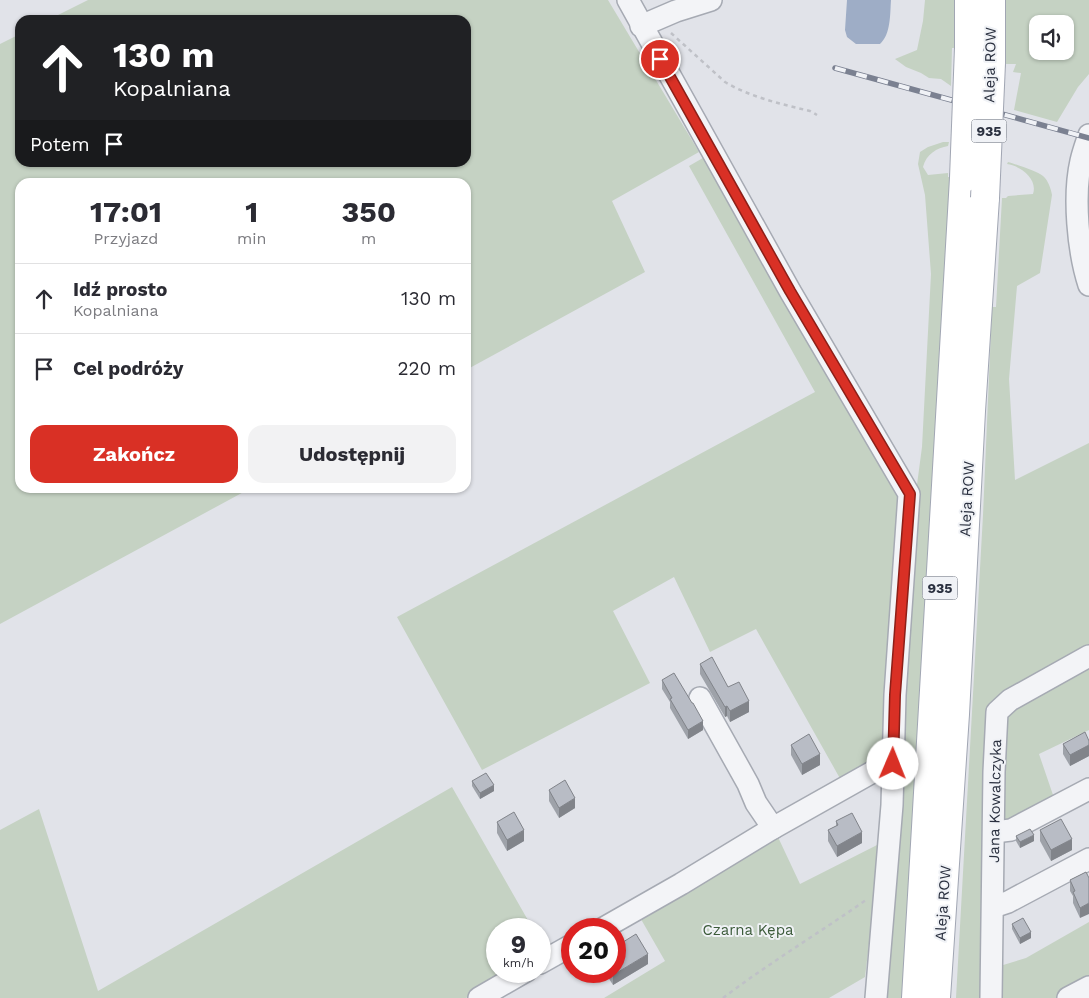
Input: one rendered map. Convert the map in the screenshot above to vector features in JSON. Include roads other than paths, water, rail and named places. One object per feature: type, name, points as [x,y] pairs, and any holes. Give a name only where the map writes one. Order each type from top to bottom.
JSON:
[{"type":"main road","name":"Aleja ROW","points":[[916,998],[964,178],[969,0]]},
{"type":"main road","name":"Aleja ROW","points":[[936,998],[955,714],[971,411],[985,198],[991,64],[991,0]]},
{"type":"street","points":[[628,0],[650,22],[790,291],[910,494],[895,695],[892,804],[876,998]]},
{"type":"street","points":[[650,22],[711,0]]},
{"type":"street","points":[[1089,135],[1081,162],[1077,200],[1079,234],[1089,285]]},
{"type":"street","name":"Jana Kowalczyka","points":[[991,998],[994,772],[997,712],[1010,700],[1089,656]]},
{"type":"street","points":[[700,698],[748,784],[756,803],[773,828]]},
{"type":"street","points":[[621,918],[773,828],[876,770],[893,764]]},
{"type":"street","points":[[994,832],[1011,830],[1089,788]]},
{"type":"street","points":[[993,907],[1008,902],[1089,859]]},
{"type":"street","points":[[478,998],[505,983]]},
{"type":"street","points":[[1068,998],[1089,987]]},
{"type":"water","points":[[847,0],[891,0],[888,29],[884,40],[880,44],[856,44],[847,37],[845,30]]},
{"type":"railway","points":[[835,68],[1089,138]]},
{"type":"park label","name":"Czarna Kępa","points":[[748,930]]}]
